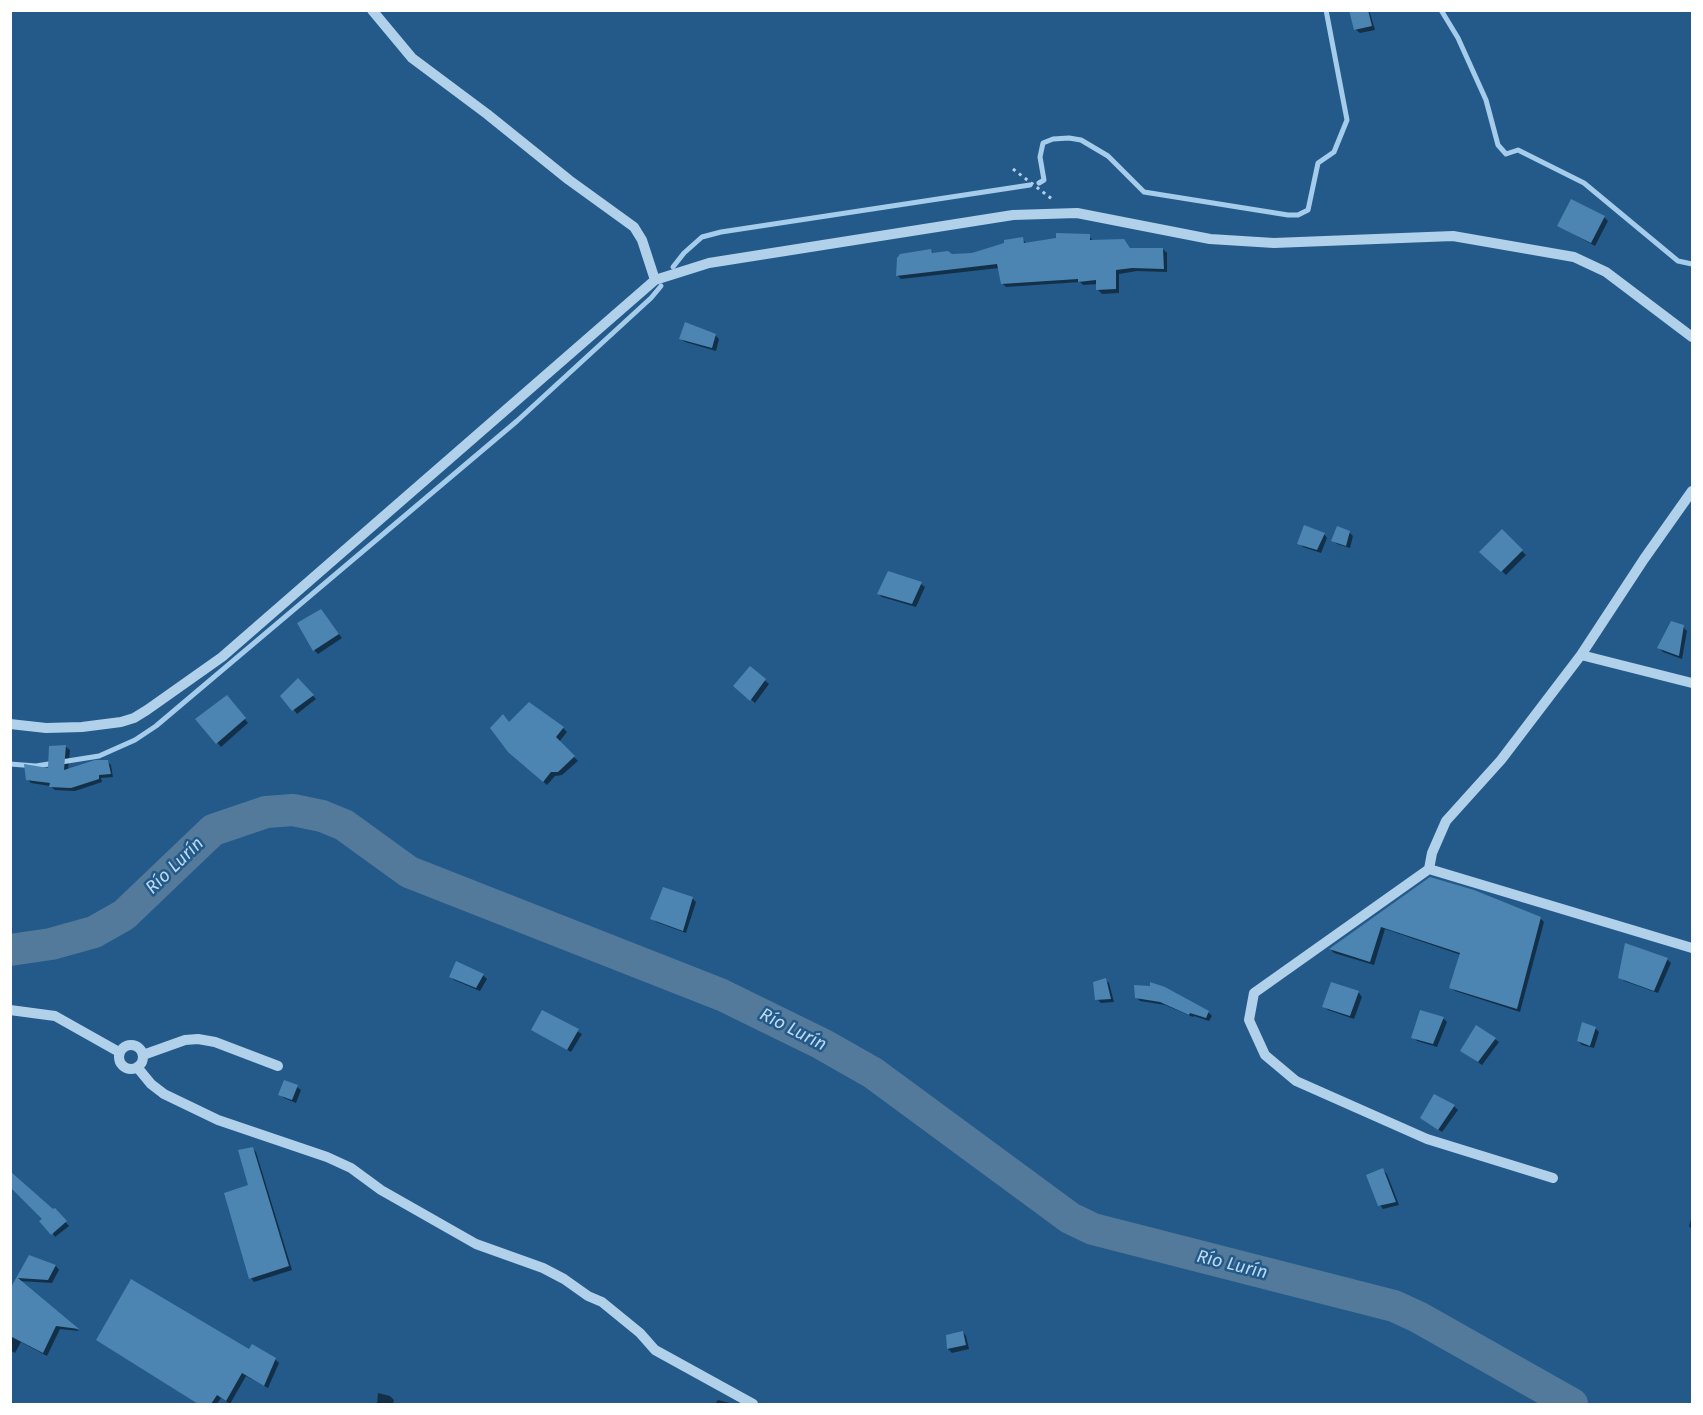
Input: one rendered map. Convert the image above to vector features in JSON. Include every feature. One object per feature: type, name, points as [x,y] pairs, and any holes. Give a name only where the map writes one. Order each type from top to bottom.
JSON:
[{"type":"street","points":[[372,10],[412,58],[487,114],[569,180],[634,227],[642,240],[654,280]]},
{"type":"street","points":[[10,724],[46,728],[82,727],[121,722],[134,718],[147,710],[222,657],[654,280],[709,263],[1013,215],[1077,213],[1210,239],[1274,243],[1453,236],[1574,257],[1606,272],[1692,337]]},
{"type":"street","points":[[1552,1178],[1427,1139],[1296,1081],[1266,1055],[1249,1020],[1254,993],[1429,869],[1432,853],[1446,822],[1501,760],[1581,655],[1692,490]]},
{"type":"street","points":[[1581,655],[1692,683]]},
{"type":"street","points":[[1429,869],[1692,948]]},
{"type":"street","points":[[10,1010],[55,1016],[119,1052]]},
{"type":"street","points":[[143,1055],[177,1043],[198,1039],[215,1042],[278,1066]]},
{"type":"street","points":[[132,1044],[139,1048],[143,1055],[142,1063],[132,1070],[123,1067],[118,1060],[119,1052],[124,1046],[132,1044]]},
{"type":"street","points":[[137,1067],[151,1084],[164,1094],[218,1120],[327,1157],[351,1168],[381,1190],[476,1244],[543,1268],[564,1279],[588,1296],[603,1302],[640,1333],[655,1350],[753,1404]]},
{"type":"path","points":[[1013,170],[1048,197],[1077,213]]},
{"type":"building","points":[[1349,10],[1368,10],[1372,26],[1354,30]]},
{"type":"building","points":[[1571,199],[1605,216],[1591,243],[1557,226]]},
{"type":"building","points":[[1056,233],[1090,234],[1090,240],[1124,239],[1130,248],[1163,248],[1164,269],[1116,270],[1116,289],[1096,290],[1096,280],[1001,284],[997,264],[896,276],[897,258],[900,254],[931,249],[932,253],[948,251],[952,254],[972,253],[1004,243],[1004,240],[1023,237],[1024,243],[1056,238]]},
{"type":"building","points":[[685,322],[716,334],[712,348],[679,339]]},
{"type":"building","points":[[1304,525],[1325,533],[1317,550],[1297,544]]},
{"type":"building","points":[[1337,526],[1350,531],[1346,546],[1331,541]]},
{"type":"building","points":[[1502,529],[1523,550],[1501,572],[1479,552]]},
{"type":"building","points":[[888,571],[922,582],[912,604],[877,594]]},
{"type":"building","points":[[321,609],[339,634],[313,651],[297,623]]},
{"type":"building","points":[[1671,621],[1684,625],[1679,656],[1657,648]]},
{"type":"building","points":[[750,666],[766,679],[750,701],[733,686]]},
{"type":"building","points":[[298,678],[314,695],[292,711],[280,696]]},
{"type":"building","points":[[227,695],[246,718],[216,744],[195,719]]},
{"type":"building","points":[[529,702],[564,727],[556,737],[575,756],[558,772],[551,772],[543,782],[508,752],[490,728],[503,714],[509,722]]},
{"type":"building","points":[[66,745],[64,770],[95,760],[108,760],[111,774],[99,775],[99,779],[71,788],[49,787],[50,783],[26,780],[24,764],[48,768],[49,746]]},
{"type":"building","points":[[1430,877],[1474,890],[1541,917],[1517,1009],[1449,988],[1460,953],[1381,927],[1370,962],[1329,949]]},
{"type":"building","points":[[663,887],[693,897],[683,931],[650,919]]},
{"type":"building","points":[[1625,943],[1668,958],[1654,991],[1618,978]]},
{"type":"building","points":[[456,961],[484,974],[476,988],[449,977]]},
{"type":"building","points":[[1106,978],[1111,999],[1095,1000],[1093,982]]},
{"type":"building","points":[[1150,982],[1165,987],[1209,1011],[1206,1018],[1190,1013],[1189,1015],[1160,1002],[1135,998],[1134,985],[1150,986]]},
{"type":"building","points":[[1331,982],[1359,991],[1350,1016],[1322,1007]]},
{"type":"building","points":[[542,1010],[579,1029],[567,1050],[531,1030]]},
{"type":"building","points":[[1420,1010],[1444,1017],[1433,1044],[1411,1038]]},
{"type":"building","points":[[1582,1022],[1596,1027],[1590,1046],[1577,1041]]},
{"type":"building","points":[[1476,1025],[1496,1038],[1478,1062],[1460,1051]]},
{"type":"building","points":[[284,1080],[298,1085],[292,1100],[278,1095]]},
{"type":"building","points":[[1434,1094],[1455,1105],[1438,1130],[1420,1118]]},
{"type":"building","points":[[253,1147],[289,1266],[249,1279],[224,1193],[248,1185],[238,1150]]},
{"type":"building","points":[[1383,1168],[1396,1202],[1378,1206],[1366,1175]]},
{"type":"building","points":[[11,1172],[53,1209],[55,1208],[67,1221],[51,1235],[39,1221],[42,1219],[10,1187]]},
{"type":"building","points":[[29,1255],[56,1265],[48,1280],[18,1278],[79,1329],[56,1326],[43,1353],[10,1336],[10,1289]]},
{"type":"building","points":[[131,1279],[249,1349],[252,1344],[276,1358],[264,1386],[242,1373],[226,1401],[217,1395],[211,1404],[198,1404],[96,1340]]},
{"type":"building","points":[[963,1331],[966,1345],[947,1349],[946,1335]]},
{"type":"waterway","points":[[1039,183],[1044,180],[1040,157],[1043,143],[1053,139],[1069,138],[1081,140],[1108,156],[1144,192],[1288,215],[1298,215],[1308,210],[1318,163],[1334,152],[1347,120],[1326,10]]},
{"type":"waterway","points":[[1441,10],[1458,38],[1486,100],[1498,145],[1506,154],[1518,150],[1584,183],[1678,261],[1692,264]]},
{"type":"waterway","points":[[673,267],[684,253],[702,237],[721,232],[1030,185]]},
{"type":"waterway","points":[[10,764],[36,766],[99,756],[135,740],[156,726],[517,421],[651,298],[661,286]]},
{"type":"waterway","name":"Río Lurín","points":[[10,950],[51,944],[94,932],[124,915],[213,830],[266,812],[293,810],[322,816],[344,825],[409,872],[722,995],[822,1044],[873,1073],[1070,1218],[1093,1229],[1394,1306],[1418,1317],[1572,1404]]}]
